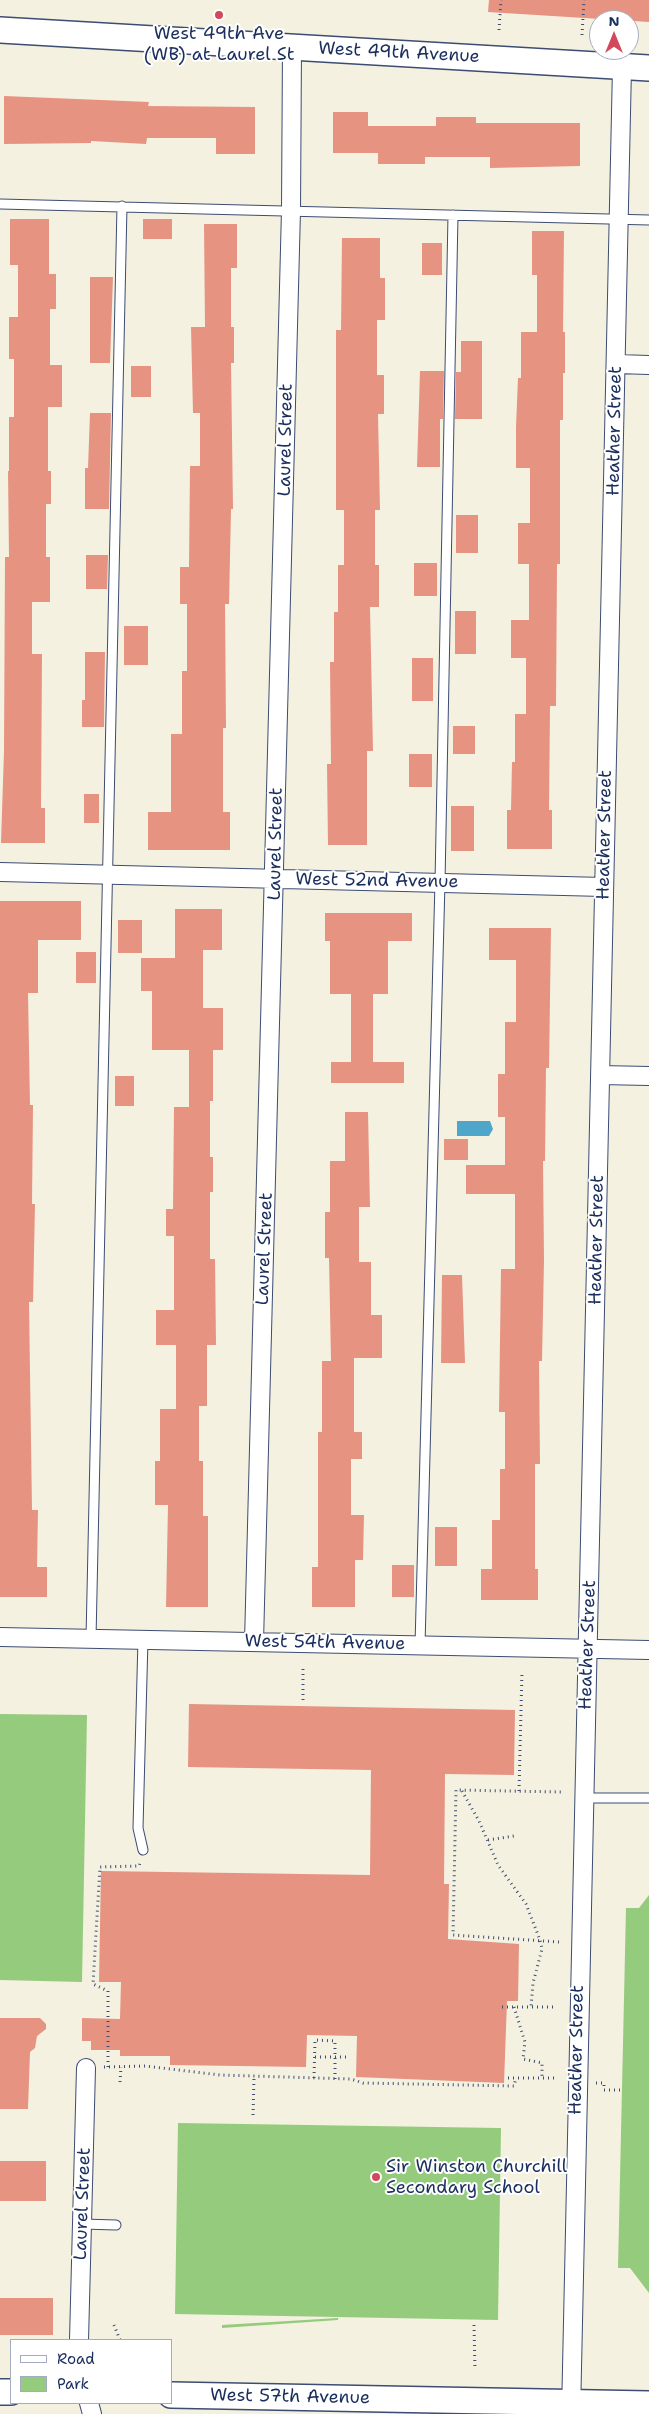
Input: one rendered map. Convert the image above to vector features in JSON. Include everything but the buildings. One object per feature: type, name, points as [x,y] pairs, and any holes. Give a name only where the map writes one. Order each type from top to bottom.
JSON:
[{"type":"street","name":"West 49th Avenue","points":[[0,30],[649,68]]},
{"type":"street","name":"Laurel Street","points":[[254,1642],[291,210],[292,47]]},
{"type":"street","name":"Heather Street","points":[[571,2408],[622,67]]},
{"type":"street","points":[[617,364],[649,365]]},
{"type":"street","name":"West 52nd Avenue","points":[[0,872],[604,887]]},
{"type":"street","points":[[600,1075],[649,1076]]},
{"type":"street","name":"West 54th Avenue","points":[[0,1636],[649,1650]]},
{"type":"street","name":"Laurel Street","points":[[79,2339],[86,2068]]},
{"type":"street","name":"West 57th Avenue","points":[[172,2395],[571,2408],[649,2404]]},
{"type":"lane","points":[[0,204],[649,220]]},
{"type":"lane","points":[[92,1638],[106,874],[122,206]]},
{"type":"lane","points":[[420,1645],[440,882],[453,214]]},
{"type":"lane","points":[[143,1639],[138,1828],[143,1850]]},
{"type":"lane","points":[[583,1798],[649,1798]]},
{"type":"lane","points":[[82,2224],[116,2225]]},
{"type":"path","points":[[499,30],[501,0]]},
{"type":"path","points":[[582,35],[584,0]]},
{"type":"path","points":[[303,1666],[303,1700]]},
{"type":"path","points":[[520,1792],[522,1671]]},
{"type":"path","points":[[559,1942],[453,1935],[456,1790],[562,1792]]},
{"type":"path","points":[[462,1790],[488,1840],[498,1865],[526,1904],[540,1940],[542,1949],[533,1983],[531,2007]]},
{"type":"path","points":[[488,1840],[514,1836]]},
{"type":"path","points":[[108,2067],[108,1991],[93,1984],[100,1867],[139,1866],[143,1850]]},
{"type":"path","points":[[502,2007],[558,2007]]},
{"type":"path","points":[[514,2007],[525,2042],[523,2059],[542,2063],[542,2078]]},
{"type":"path","points":[[314,2078],[315,2040],[335,2041],[335,2079]]},
{"type":"path","points":[[314,2058],[349,2058]]},
{"type":"path","points":[[86,2068],[145,2066],[220,2075],[335,2079],[363,2083],[514,2086],[516,2078]]},
{"type":"path","points":[[120,2082],[121,2067]]},
{"type":"path","points":[[254,2076],[254,2115]]},
{"type":"path","points":[[508,2078],[556,2078]]},
{"type":"path","points":[[595,2083],[604,2083],[604,2090],[624,2090]]},
{"type":"path","points":[[114,2325],[120,2339]]},
{"type":"path","points":[[474,2325],[475,2370]]},
{"type":"green space","points":[[0,1714],[87,1715],[82,1982],[0,1980]]},
{"type":"green space","points":[[649,1895],[649,2293],[630,2268],[618,2268],[626,1908],[639,1908]]},
{"type":"green space","points":[[178,2123],[501,2128],[498,2320],[175,2314]]},
{"type":"green space","points":[[338,2318],[338,2320],[222,2328],[222,2325]]},
{"type":"water","points":[[457,1121],[490,1121],[493,1129],[489,1136],[457,1136]]},
{"type":"place","name":"West 49th Ave (WB) at Laurel St","points":[[219,15]]},
{"type":"place","name":"Sir Winston Churchill Secondary School","points":[[376,2177]]}]
